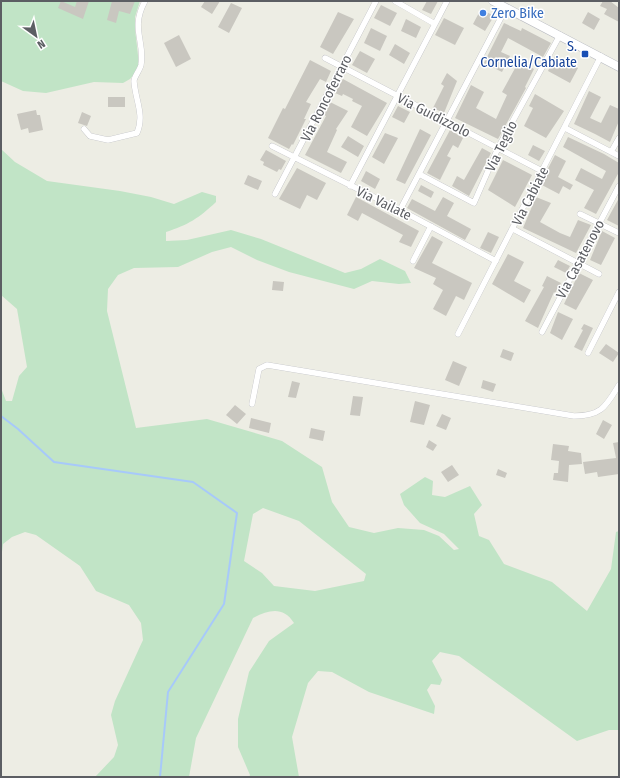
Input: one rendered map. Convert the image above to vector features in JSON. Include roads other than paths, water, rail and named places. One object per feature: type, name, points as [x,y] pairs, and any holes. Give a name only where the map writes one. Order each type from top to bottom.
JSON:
[{"type":"street","points":[[84,129],[90,136],[108,140],[137,133],[141,125],[133,80],[140,66],[141,57],[136,27],[141,8],[145,1]]},
{"type":"street","name":"Via Roncoferraro","points":[[275,194],[343,67],[376,1]]},
{"type":"street","points":[[395,1],[435,24]]},
{"type":"street","points":[[350,186],[447,1]]},
{"type":"street","points":[[493,1],[601,56],[619,67]]},
{"type":"street","points":[[400,210],[506,8]]},
{"type":"street","name":"Via Teglio","points":[[419,174],[474,203],[498,148],[560,35]]},
{"type":"street","name":"Via Cabiate","points":[[458,334],[601,56]]},
{"type":"street","name":"Via Guidizzolo","points":[[326,58],[542,171]]},
{"type":"street","points":[[565,128],[619,156]]},
{"type":"street","points":[[611,152],[619,138]]},
{"type":"street","name":"Via Vailate","points":[[272,146],[400,210],[496,261]]},
{"type":"street","name":"Via Casatenovo","points":[[542,332],[619,186]]},
{"type":"street","points":[[580,214],[619,233]]},
{"type":"street","points":[[413,262],[431,226]]},
{"type":"street","points":[[513,229],[599,274]]},
{"type":"street","points":[[588,353],[619,292]]},
{"type":"street","points":[[252,404],[259,369],[268,365],[574,416],[587,416],[601,410],[619,384]]},
{"type":"waterway","points":[[1,416],[18,429],[54,462],[193,482],[237,513],[224,604],[168,692],[160,777]]},
{"type":"place","name":"Zero Bike","points":[[483,13]]},
{"type":"place","name":"S. Cornelia/Cabiate","points":[[585,54]]}]
